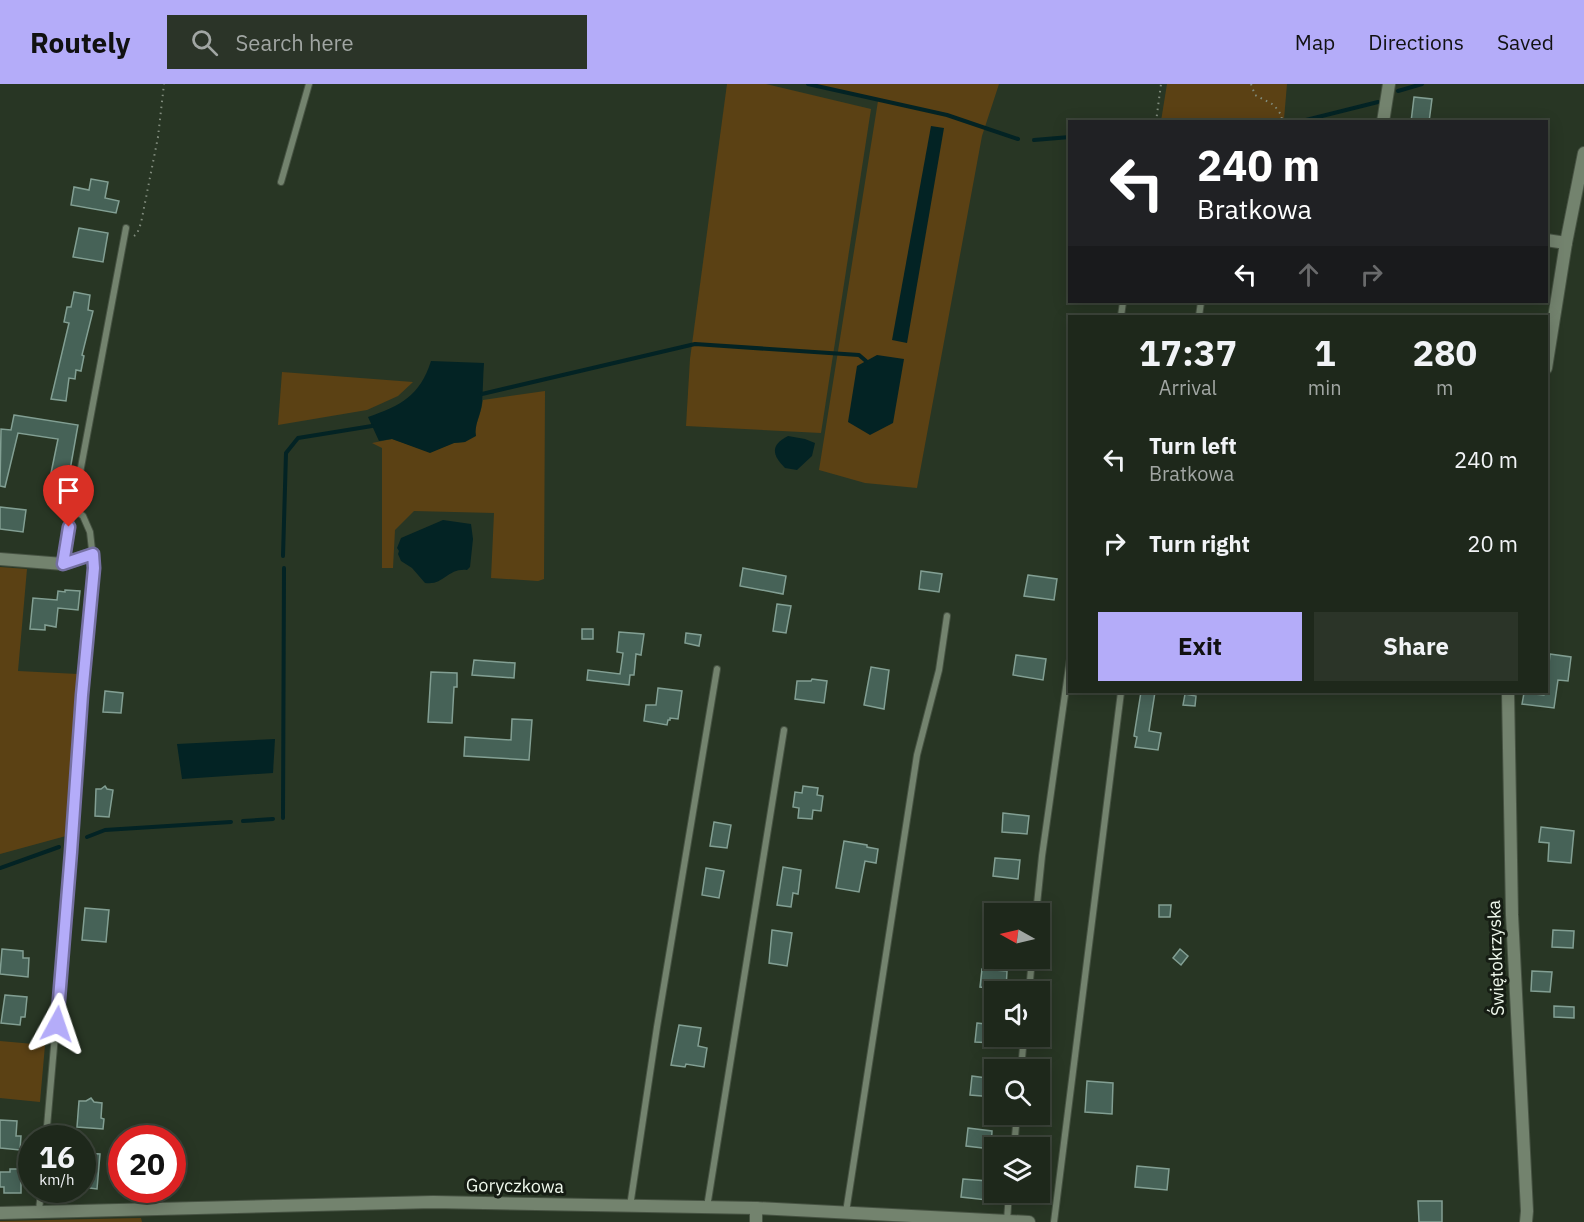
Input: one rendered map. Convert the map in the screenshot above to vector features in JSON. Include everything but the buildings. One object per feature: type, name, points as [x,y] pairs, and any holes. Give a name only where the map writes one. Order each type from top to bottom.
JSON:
[{"type":"street","points":[[1383,120],[1389,84]]},
{"type":"street","points":[[1548,356],[1566,243],[1581,188],[1584,153]]},
{"type":"street","points":[[1548,240],[1566,243]]},
{"type":"street","points":[[0,559],[63,564],[93,554]]},
{"type":"street","name":"Świętokrzyska","points":[[1508,693],[1512,915],[1526,1222]]},
{"type":"street","name":"Goryczkowa","points":[[0,1213],[433,1202],[756,1208],[1029,1222]]},
{"type":"street","points":[[756,1208],[756,1222]]},
{"type":"lane","points":[[281,182],[309,84]]},
{"type":"lane","points":[[63,564],[126,228]]},
{"type":"lane","points":[[47,1125],[94,568],[90,532],[83,516],[72,508]]},
{"type":"lane","points":[[846,1212],[917,754],[939,670],[947,616]]},
{"type":"lane","points":[[630,1206],[657,1027],[717,669]]},
{"type":"lane","points":[[1037,903],[1068,673]]},
{"type":"lane","points":[[1054,1222],[1121,693]]},
{"type":"lane","points":[[707,1207],[784,730]]},
{"type":"lane","points":[[39,1211],[40,1203]]},
{"type":"lane","points":[[1007,1221],[1008,1203]]},
{"type":"path","points":[[123,242],[137,234],[141,224],[158,137],[164,84]]},
{"type":"path","points":[[1156,120],[1161,84]]},
{"type":"path","points":[[1251,84],[1255,95],[1274,105],[1282,116],[1281,120]]},
{"type":"shaded area","points":[[727,84],[766,84],[871,109],[821,433],[686,426],[690,359]]},
{"type":"shaded area","points":[[808,84],[999,84],[982,136],[917,488],[865,483],[819,470],[878,101]]},
{"type":"shaded area","points":[[1167,84],[1287,84],[1284,119],[1161,120]]},
{"type":"shaded area","points":[[282,372],[413,382],[398,396],[367,410],[278,425]]},
{"type":"shaded area","points":[[545,391],[544,579],[538,581],[491,578],[494,513],[414,511],[395,530],[393,568],[382,568],[382,448],[372,443],[392,439],[430,452],[454,443],[465,442],[477,422],[483,400]]},
{"type":"shaded area","points":[[0,567],[27,569],[18,671],[78,674],[66,836],[0,854]]},
{"type":"shaded area","points":[[0,1041],[45,1045],[40,1102],[0,1098]]},
{"type":"shaded area","points":[[141,1218],[142,1222],[0,1222],[0,1221]]},
{"type":"water","points":[[931,126],[944,128],[907,343],[892,340]]},
{"type":"water","points":[[877,355],[904,359],[893,423],[870,435],[848,422],[857,366]]},
{"type":"water","points":[[431,361],[484,363],[482,403],[476,436],[465,442],[454,443],[430,453],[392,439],[379,441],[368,417],[390,409],[415,391]]},
{"type":"water","points":[[788,436],[815,443],[812,456],[797,470],[785,468],[775,455],[778,443]]},
{"type":"water","points":[[443,520],[471,524],[473,539],[470,567],[437,582],[425,583],[412,568],[401,561],[397,548],[401,538]]},
{"type":"water","points":[[275,739],[273,773],[182,779],[177,744]]},
{"type":"waterway","points":[[808,84],[947,115],[1018,139]]},
{"type":"waterway","points":[[1398,91],[1422,84]]},
{"type":"waterway","points":[[1306,120],[1378,102]]},
{"type":"waterway","points":[[1034,140],[1068,137]]},
{"type":"waterway","points":[[482,394],[695,344],[859,355],[866,361]]},
{"type":"waterway","points":[[283,556],[286,453],[298,438],[372,426]]},
{"type":"waterway","points":[[283,818],[284,568]]},
{"type":"waterway","points":[[243,821],[273,819]]},
{"type":"waterway","points":[[87,837],[105,830],[231,822]]},
{"type":"waterway","points":[[0,868],[59,847]]},
{"type":"route","points":[[57,1024],[94,568],[93,554],[63,564],[69,527]]}]
